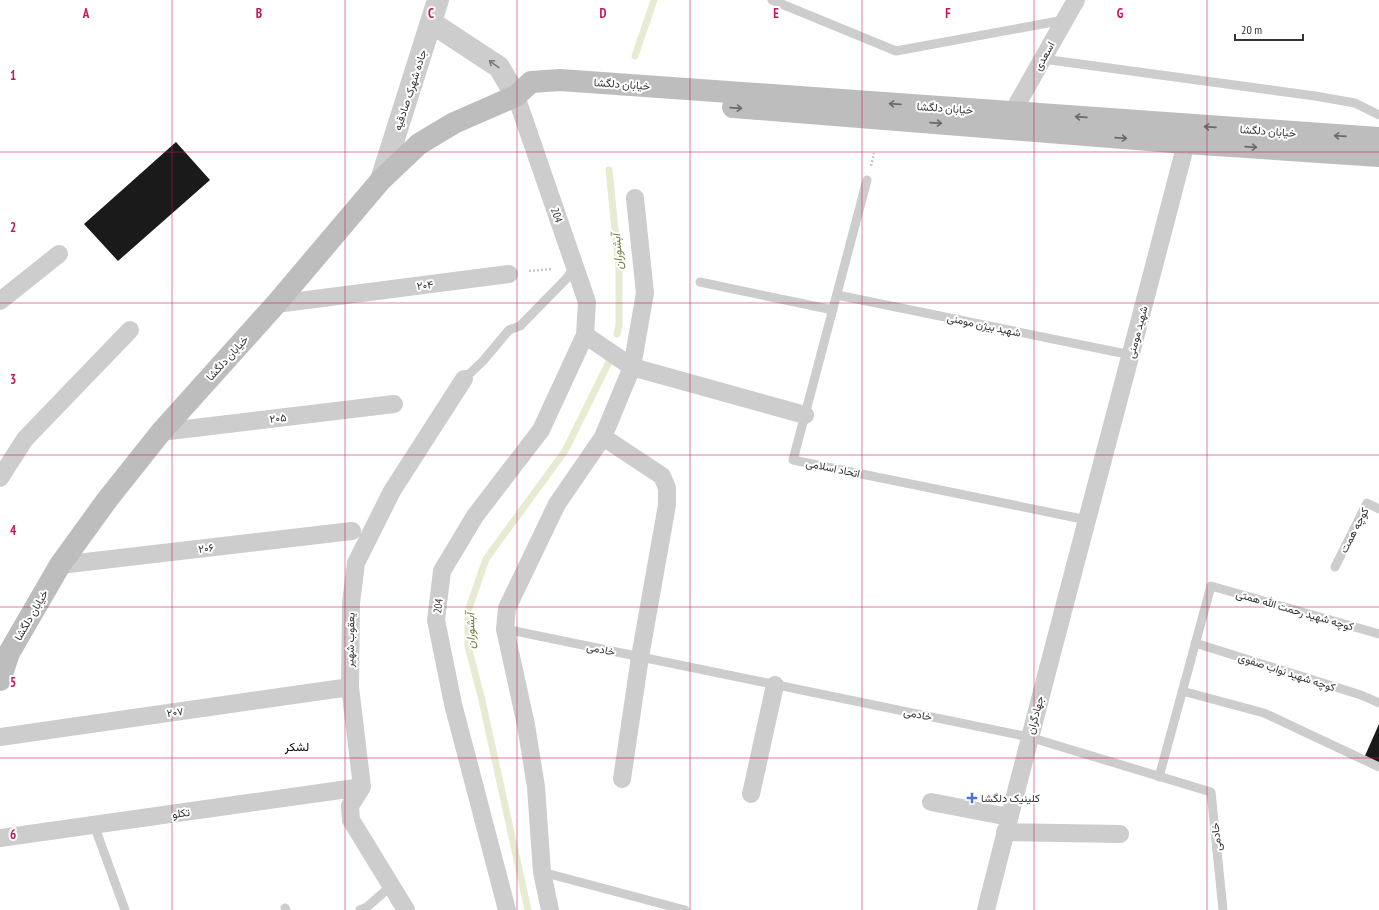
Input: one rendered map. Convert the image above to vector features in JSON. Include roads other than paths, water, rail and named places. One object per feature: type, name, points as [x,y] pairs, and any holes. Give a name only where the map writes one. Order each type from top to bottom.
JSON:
[{"type":"main road","name":"خیابان دلگشا","points":[[0,680],[9,653],[60,565],[107,500],[161,432],[276,304],[381,180],[419,144],[448,126],[516,96],[531,82],[560,80],[1379,138]]},
{"type":"main road","name":"خیابان دلگشا","points":[[516,96],[564,94],[1186,143],[1379,156]]},
{"type":"street","name":"جاده شهرک صادقیه","points":[[381,180],[432,23],[438,0]]},
{"type":"street","name":"اسعدی","points":[[1012,113],[1076,0]]},
{"type":"street","points":[[432,23],[499,67],[516,96]]},
{"type":"street","name":"204","points":[[507,910],[453,704],[436,620],[442,571],[475,516],[541,430],[585,335],[587,302],[516,96]]},
{"type":"street","name":"شهید مومنی","points":[[1087,520],[1186,143]]},
{"type":"street","points":[[550,910],[542,872],[536,787],[526,725],[505,629],[507,608],[557,504],[602,437],[632,366],[645,293],[635,198]]},
{"type":"street","points":[[0,301],[59,254]]},
{"type":"street","name":"۲۰۴","points":[[276,304],[509,274]]},
{"type":"street","points":[[0,478],[25,439],[130,330]]},
{"type":"street","points":[[585,335],[632,366],[805,415]]},
{"type":"street","name":"یعقوب شهیر","points":[[362,787],[350,687],[351,603],[356,563],[392,491],[464,379]]},
{"type":"street","name":"۲۰۵","points":[[161,432],[394,404]]},
{"type":"street","points":[[602,437],[662,476],[668,488],[667,505],[640,657],[622,779]]},
{"type":"street","name":"جهادگران","points":[[986,910],[1029,737],[1087,520]]},
{"type":"street","name":"۲۰۶","points":[[60,565],[352,531]]},
{"type":"street","points":[[752,794],[775,685]]},
{"type":"street","name":"۲۰۷","points":[[0,738],[350,687]]},
{"type":"street","points":[[362,787],[350,806],[350,820],[406,910]]},
{"type":"street","name":"تکلو","points":[[0,838],[362,787]]},
{"type":"street","points":[[931,802],[1007,824],[1120,834]]},
{"type":"lane","points":[[772,0],[896,51],[1065,20]]},
{"type":"lane","points":[[1043,59],[1315,96],[1355,103],[1379,115]]},
{"type":"lane","name":"اتحاد اسلامی","points":[[867,180],[793,460],[1087,520]]},
{"type":"lane","points":[[464,379],[483,361],[509,330],[520,326],[567,278],[574,266]]},
{"type":"lane","points":[[700,282],[833,310]]},
{"type":"lane","name":"شهید بیژن مومنی","points":[[837,295],[1131,355]]},
{"type":"lane","name":"کوچه همت","points":[[1335,567],[1367,503],[1379,509]]},
{"type":"lane","name":"کوچه شهید رحمت الله همتی","points":[[1195,643],[1212,586],[1379,634]]},
{"type":"lane","name":"خادمی","points":[[505,629],[1029,737],[1211,792],[1223,910]]},
{"type":"lane","points":[[1159,776],[1195,643]]},
{"type":"lane","name":"کوچه شهید نواب صفوی","points":[[1195,643],[1379,703]]},
{"type":"lane","points":[[1182,691],[1264,713],[1379,767]]},
{"type":"lane","points":[[94,825],[125,910]]},
{"type":"lane","points":[[542,872],[685,910]]},
{"type":"lane","points":[[360,910],[367,907],[391,886]]},
{"type":"waterway","name":"آبشوران","points":[[635,56],[654,0]]},
{"type":"waterway","name":"آبشوران","points":[[609,170],[619,269],[619,326],[617,334]]},
{"type":"waterway","name":"آبشوران","points":[[528,910],[481,696],[468,646],[468,611],[486,559],[565,451],[610,360]]},
{"type":"place","name":"کلینیک دلگشا","points":[[972,798]]},
{"type":"district","name":"لشکر","points":[[297,746]]}]
